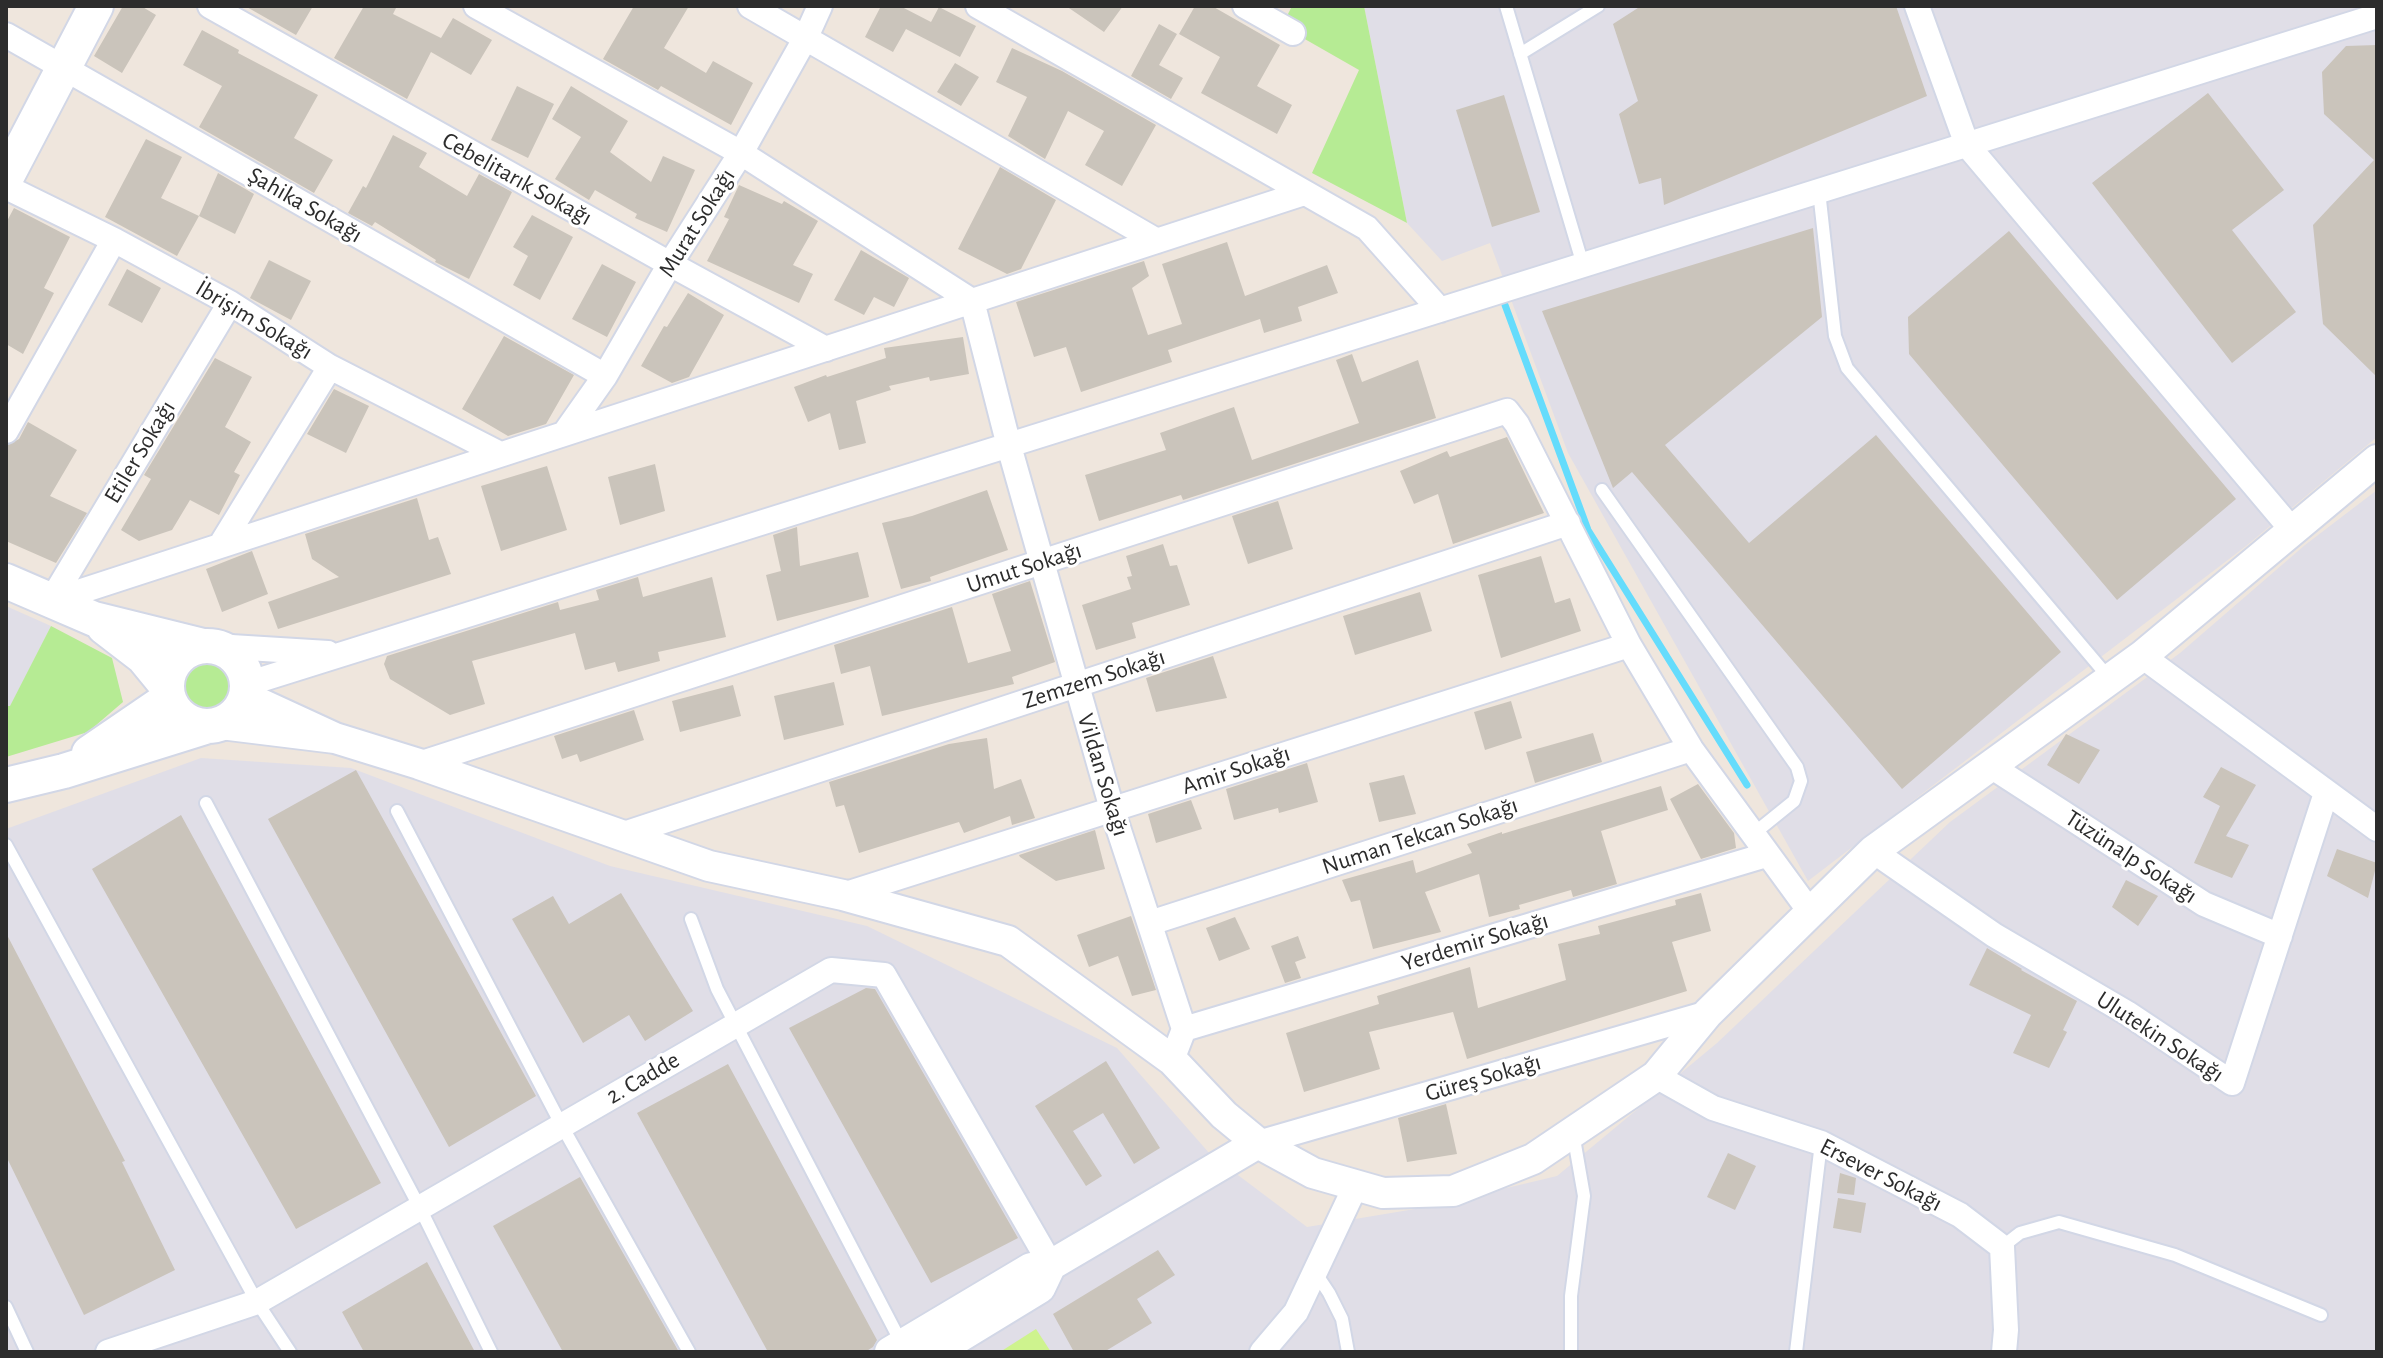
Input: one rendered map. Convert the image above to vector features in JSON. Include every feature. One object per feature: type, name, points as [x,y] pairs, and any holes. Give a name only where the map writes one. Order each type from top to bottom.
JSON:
[{"type":"main road","points":[[6,178],[96,6]]},
{"type":"main road","points":[[6,581],[94,619],[228,651],[245,671],[247,690],[232,718],[64,771],[6,785]]},
{"type":"main road","points":[[94,619],[143,657],[183,719],[195,725],[214,725]]},
{"type":"main road","points":[[64,771],[167,692],[173,663],[192,648],[209,646]]},
{"type":"street","name":"Cebelitarık Sokağı","points":[[210,6],[826,349]]},
{"type":"street","points":[[476,6],[741,153],[972,301]]},
{"type":"street","points":[[750,6],[1157,241]]},
{"type":"street","name":"Murat Sokağı","points":[[564,434],[605,376],[670,264],[741,153],[820,6]]},
{"type":"street","points":[[978,6],[1367,228],[1440,310]]},
{"type":"street","points":[[1245,6],[1293,33]]},
{"type":"street","points":[[1917,6],[1967,145],[2293,531]]},
{"type":"street","points":[[247,690],[347,654],[2377,16]]},
{"type":"street","name":"Şahika Sokağı","points":[[6,35],[605,376]]},
{"type":"street","name":"İbrişim Sokağı","points":[[6,187],[114,240],[230,303],[330,367],[500,454]]},
{"type":"street","points":[[51,601],[1304,193]]},
{"type":"street","points":[[6,431],[114,240]]},
{"type":"street","name":"Vildan Sokağı","points":[[972,301],[1009,446],[1112,809],[1184,1029]]},
{"type":"street","name":"Etiler Sokağı","points":[[51,601],[230,303]]},
{"type":"street","points":[[220,546],[330,367]]},
{"type":"street","name":"Umut Sokağı","points":[[419,764],[1507,411],[1517,424],[1568,523]]},
{"type":"street","points":[[214,725],[335,738],[419,764],[709,866],[843,895],[1008,941],[1172,1060],[1224,1115],[1258,1143],[1313,1173],[1383,1193],[1453,1191],[1533,1159],[1656,1076],[1708,1013],[1873,851],[2142,656],[2377,460]]},
{"type":"street","points":[[1568,523],[1629,645],[1691,749],[1811,913]]},
{"type":"street","name":"Zemzem Sokağı","points":[[621,835],[1568,523]]},
{"type":"street","name":"Amir Sokağı","points":[[843,895],[1629,645]]},
{"type":"street","points":[[209,646],[347,654]]},
{"type":"street","points":[[2142,656],[2377,829]]},
{"type":"street","points":[[247,690],[335,738]]},
{"type":"street","name":"Numan Tekcan Sokağı","points":[[1150,923],[1691,749]]},
{"type":"street","name":"Tüzünalp Sokağı","points":[[1989,765],[2204,904],[2280,936]]},
{"type":"street","name":"Ulutekin Sokağı","points":[[1873,851],[1994,935],[2127,1013],[2232,1083],[2326,793]]},
{"type":"street","name":"Yerdemir Sokağı","points":[[1184,1029],[1759,845]]},
{"type":"street","name":"2. Cadde","points":[[108,1352],[257,1302],[831,970],[884,975],[1051,1265]]},
{"type":"street","name":"Güreş Sokağı","points":[[1258,1143],[1708,1013]]},
{"type":"street","points":[[1172,1060],[1184,1029]]},
{"type":"street","name":"Ersever Sokağı","points":[[1656,1076],[1713,1108],[1821,1143],[1960,1215],[2002,1247]]},
{"type":"street","points":[[900,1349],[1031,1268],[1051,1265],[1258,1143]]},
{"type":"street","points":[[1262,1352],[1296,1312],[1356,1185]]},
{"type":"street","points":[[2002,1247],[2006,1330],[2004,1352]]},
{"type":"street","points":[[935,1352],[1040,1288],[1051,1265]]},
{"type":"lane","points":[[1506,6],[1583,265]]},
{"type":"lane","points":[[1520,54],[1598,6]]},
{"type":"lane","points":[[1819,191],[1835,336],[1847,368],[2110,679]]},
{"type":"lane","points":[[1602,490],[1797,767],[1801,781],[1794,801],[1759,845]]},
{"type":"lane","points":[[206,803],[420,1208],[491,1352]]},
{"type":"lane","points":[[397,811],[562,1126],[689,1352]]},
{"type":"lane","points":[[6,845],[257,1302],[290,1352]]},
{"type":"lane","points":[[691,919],[717,989],[900,1349]]},
{"type":"lane","points":[[1571,1352],[1571,1296],[1584,1196],[1573,1133]]},
{"type":"lane","points":[[1796,1352],[1821,1143]]},
{"type":"lane","points":[[2002,1247],[2020,1233],[2059,1222],[2175,1255],[2321,1315]]},
{"type":"lane","points":[[1315,1272],[1342,1319],[1348,1352]]},
{"type":"lane","points":[[6,1307],[27,1352]]},
{"type":"shaded area","points":[[1364,6],[2377,6],[2377,437],[2246,546],[1808,881],[1568,453],[1490,243],[1442,261],[1407,223]]},
{"type":"shaded area","points":[[2377,490],[2377,1352],[6,1352],[6,829],[201,758],[351,768],[610,866],[867,926],[1117,1048],[1210,1154],[1307,1227],[1427,1207],[1557,1176],[1717,1043],[1950,822],[2180,653],[2305,545]]},
{"type":"shaded area","points":[[6,606],[51,626],[10,707],[6,706]]},
{"type":"green space","points":[[1292,6],[1364,6],[1407,223],[1312,173],[1359,70],[1282,26]]},
{"type":"green space","points":[[51,626],[112,658],[123,702],[88,732],[6,757],[6,706],[10,706]]},
{"type":"green space","points":[[208,656],[228,664],[236,684],[228,704],[208,712],[188,704],[180,684],[188,664]]},
{"type":"green space","points":[[1036,1329],[1051,1352],[1000,1352]]},
{"type":"building","points":[[123,6],[141,6],[156,15],[122,73],[94,56]]},
{"type":"building","points":[[245,6],[313,6],[296,35]]},
{"type":"building","points":[[364,6],[397,6],[393,14],[441,38],[453,18],[492,40],[471,75],[431,52],[407,99],[334,58]]},
{"type":"building","points":[[634,6],[689,6],[664,48],[706,73],[713,61],[753,83],[731,125],[661,86],[658,90],[603,59]]},
{"type":"building","points":[[881,6],[900,6],[931,22],[939,7],[976,26],[960,57],[906,29],[893,52],[865,37]]},
{"type":"building","points":[[1066,6],[1123,6],[1104,32]]},
{"type":"building","points":[[1195,6],[1212,6],[1280,45],[1257,86],[1292,105],[1277,134],[1201,93],[1220,57],[1179,34]]},
{"type":"building","points":[[1641,6],[1896,6],[1927,96],[1664,205],[1661,178],[1639,184],[1619,114],[1638,101],[1613,24]]},
{"type":"building","points":[[1159,24],[1177,34],[1159,65],[1183,78],[1171,99],[1131,76]]},
{"type":"building","points":[[202,30],[239,50],[238,53],[318,95],[294,138],[333,160],[314,193],[199,127],[222,86],[183,65]]},
{"type":"building","points":[[2377,45],[2377,377],[2323,324],[2313,225],[2374,160],[2324,114],[2322,72],[2346,46]]},
{"type":"building","points":[[1012,48],[1062,71],[1156,125],[1122,186],[1085,165],[1104,131],[1068,111],[1045,159],[1008,136],[1027,97],[996,82]]},
{"type":"building","points":[[955,63],[979,77],[961,106],[937,92]]},
{"type":"building","points":[[517,86],[554,104],[528,158],[491,140]]},
{"type":"building","points":[[571,86],[628,121],[610,152],[651,182],[663,156],[695,170],[667,232],[635,218],[637,214],[595,190],[589,200],[555,179],[581,137],[552,119]]},
{"type":"building","points":[[2208,93],[2284,190],[2232,230],[2296,312],[2232,363],[2092,183]]},
{"type":"building","points":[[1504,95],[1540,212],[1492,227],[1456,110]]},
{"type":"building","points":[[393,135],[427,153],[419,167],[467,196],[479,174],[512,192],[469,279],[435,262],[375,222],[372,226],[348,213],[363,186],[366,188]]},
{"type":"building","points":[[146,139],[182,157],[161,198],[199,216],[177,256],[105,217]]},
{"type":"building","points":[[1000,167],[1056,200],[1021,269],[1007,274],[958,249]]},
{"type":"building","points":[[218,173],[254,194],[235,234],[199,216]]},
{"type":"building","points":[[739,185],[782,204],[784,201],[818,221],[793,265],[813,274],[799,303],[707,261],[729,219],[724,217]]},
{"type":"building","points":[[14,208],[70,237],[44,288],[54,293],[23,354],[6,344],[6,223]]},
{"type":"building","points":[[532,215],[573,237],[540,300],[513,285],[528,256],[513,247]]},
{"type":"building","points":[[1813,228],[1822,317],[1665,445],[1749,543],[1876,435],[2061,652],[1902,789],[1632,472],[1613,488],[1542,311]]},
{"type":"building","points":[[2009,231],[2236,499],[2117,600],[1909,354],[1908,317]]},
{"type":"building","points":[[1227,242],[1245,296],[1327,265],[1338,293],[1298,307],[1302,321],[1264,333],[1260,319],[1168,350],[1172,362],[1081,392],[1066,347],[1034,357],[1016,302],[1144,261],[1149,276],[1132,288],[1148,335],[1182,324],[1162,264]]},
{"type":"building","points":[[861,250],[909,278],[894,307],[874,297],[864,315],[834,300]]},
{"type":"building","points":[[269,260],[311,281],[291,320],[250,298]]},
{"type":"building","points":[[602,264],[636,282],[607,337],[572,319]]},
{"type":"building","points":[[127,269],[161,288],[142,323],[108,305]]},
{"type":"building","points":[[688,293],[724,315],[689,377],[672,383],[641,366]]},
{"type":"building","points":[[504,336],[574,375],[546,424],[508,436],[462,409]]},
{"type":"building","points":[[963,337],[969,374],[930,381],[929,377],[889,386],[891,390],[856,401],[866,443],[839,450],[830,413],[808,422],[794,387],[886,358],[884,348]]},
{"type":"building","points":[[1352,354],[1362,382],[1418,360],[1436,418],[1183,500],[1181,495],[1099,521],[1085,475],[1166,450],[1160,433],[1234,407],[1252,460],[1359,423],[1336,360]]},
{"type":"building","points":[[215,358],[252,377],[225,427],[251,442],[234,472],[240,475],[219,515],[190,500],[172,530],[139,541],[121,530],[151,479],[144,475]]},
{"type":"building","points":[[334,389],[369,406],[346,453],[307,434]]},
{"type":"building","points":[[28,422],[77,450],[50,496],[87,513],[56,563],[6,541],[6,446],[19,439]]},
{"type":"building","points":[[1507,437],[1544,513],[1453,544],[1438,494],[1414,504],[1400,471],[1447,451],[1450,457]]},
{"type":"building","points":[[655,464],[665,511],[620,525],[608,477]]},
{"type":"building","points":[[547,466],[567,530],[501,551],[481,486]]},
{"type":"building","points":[[987,490],[1008,550],[930,577],[931,581],[901,589],[882,523]]},
{"type":"building","points":[[417,498],[429,540],[438,537],[451,574],[278,629],[268,602],[339,577],[312,559],[305,534]]},
{"type":"building","points":[[1278,501],[1293,549],[1248,564],[1232,516]]},
{"type":"building","points":[[797,527],[800,566],[858,552],[869,597],[777,621],[766,575],[781,571],[773,535]]},
{"type":"building","points":[[1163,544],[1170,566],[1177,565],[1190,605],[1132,623],[1136,638],[1096,650],[1082,605],[1131,589],[1127,577],[1132,576],[1126,556]]},
{"type":"building","points":[[252,551],[268,594],[222,612],[206,569]]},
{"type":"building","points":[[1541,556],[1555,603],[1570,598],[1581,631],[1501,658],[1478,575]]},
{"type":"building","points":[[638,577],[643,597],[712,577],[726,637],[658,652],[660,661],[618,672],[615,662],[585,670],[575,633],[472,661],[485,704],[450,715],[390,679],[384,664],[387,656],[558,602],[560,610],[599,600],[596,590]]},
{"type":"building","points":[[1030,581],[1055,662],[1012,677],[1014,684],[882,716],[870,666],[841,674],[834,645],[952,607],[968,663],[1011,651],[992,594]]},
{"type":"building","points":[[1420,592],[1432,631],[1355,655],[1343,616]]},
{"type":"building","points":[[1213,656],[1227,698],[1156,712],[1146,678]]},
{"type":"building","points":[[834,682],[844,725],[784,740],[774,696]]},
{"type":"building","points":[[733,685],[741,716],[680,732],[672,701]]},
{"type":"building","points":[[1511,701],[1522,738],[1485,750],[1474,712]]},
{"type":"building","points":[[634,710],[644,740],[580,762],[577,754],[562,759],[554,736]]},
{"type":"building","points":[[1593,733],[1602,762],[1535,783],[1526,752]]},
{"type":"building","points":[[2066,734],[2100,750],[2079,784],[2047,765]]},
{"type":"building","points":[[987,738],[994,789],[1021,779],[1035,818],[1012,825],[1010,816],[964,833],[959,822],[859,853],[844,805],[836,807],[829,782],[949,744]]},
{"type":"building","points":[[1307,763],[1318,802],[1279,813],[1278,808],[1234,820],[1226,789]]},
{"type":"building","points":[[2221,767],[2256,785],[2226,836],[2249,845],[2232,878],[2194,863],[2220,806],[2203,797]]},
{"type":"building","points":[[356,770],[536,1096],[449,1147],[268,819]]},
{"type":"building","points":[[1404,775],[1416,814],[1379,822],[1369,783]]},
{"type":"building","points":[[1698,784],[1734,833],[1736,848],[1701,859],[1670,799]]},
{"type":"building","points":[[1661,786],[1668,810],[1601,831],[1617,884],[1573,897],[1571,890],[1489,917],[1479,874],[1425,892],[1441,932],[1373,949],[1360,900],[1351,902],[1342,880],[1413,860],[1416,873],[1472,853],[1467,844]]},
{"type":"building","points":[[1191,800],[1202,829],[1156,843],[1148,814]]},
{"type":"building","points":[[181,815],[381,1183],[296,1229],[92,869]]},
{"type":"building","points":[[1095,830],[1105,869],[1056,881],[1019,855]]},
{"type":"building","points":[[2337,849],[2377,863],[2368,898],[2327,876]]},
{"type":"building","points":[[2126,880],[2158,896],[2138,926],[2112,907]]},
{"type":"building","points":[[621,893],[693,1011],[645,1041],[629,1015],[583,1043],[512,919],[553,896],[569,924]]},
{"type":"building","points":[[1701,893],[1711,931],[1672,942],[1687,991],[1467,1059],[1453,1012],[1369,1032],[1380,1069],[1304,1092],[1286,1033],[1379,1004],[1377,996],[1470,967],[1478,1008],[1566,980],[1558,944],[1600,934],[1598,926],[1676,905],[1675,900]]},
{"type":"building","points":[[1131,916],[1156,990],[1132,996],[1118,956],[1089,967],[1077,935]]},
{"type":"building","points":[[1235,917],[1250,949],[1219,961],[1206,928]]},
{"type":"building","points":[[6,933],[125,1161],[122,1162],[175,1270],[84,1315],[6,1156]]},
{"type":"building","points":[[1298,936],[1306,958],[1295,962],[1301,978],[1285,983],[1271,946]]},
{"type":"building","points":[[1987,948],[2077,1001],[2063,1030],[2067,1032],[2049,1068],[2013,1053],[2031,1015],[1969,985]]},
{"type":"building","points":[[866,988],[875,989],[1018,1238],[931,1283],[789,1028]]},
{"type":"building","points":[[1106,1061],[1160,1148],[1134,1164],[1103,1113],[1073,1131],[1102,1176],[1086,1186],[1035,1106]]},
{"type":"building","points":[[728,1064],[877,1340],[865,1352],[768,1352],[637,1113]]},
{"type":"building","points":[[1446,1104],[1457,1154],[1407,1162],[1398,1118]]},
{"type":"building","points":[[1728,1153],[1756,1166],[1735,1210],[1707,1197]]},
{"type":"building","points":[[1840,1173],[1856,1178],[1854,1195],[1837,1193]]},
{"type":"building","points":[[580,1177],[679,1352],[563,1352],[493,1226]]},
{"type":"building","points":[[1838,1198],[1866,1203],[1861,1233],[1833,1228]]},
{"type":"building","points":[[1158,1250],[1175,1275],[1137,1299],[1152,1323],[1104,1352],[1074,1352],[1053,1314]]},
{"type":"building","points":[[427,1262],[475,1352],[364,1352],[342,1312]]},
{"type":"waterway","points":[[1505,305],[1588,530],[1747,785]]}]
